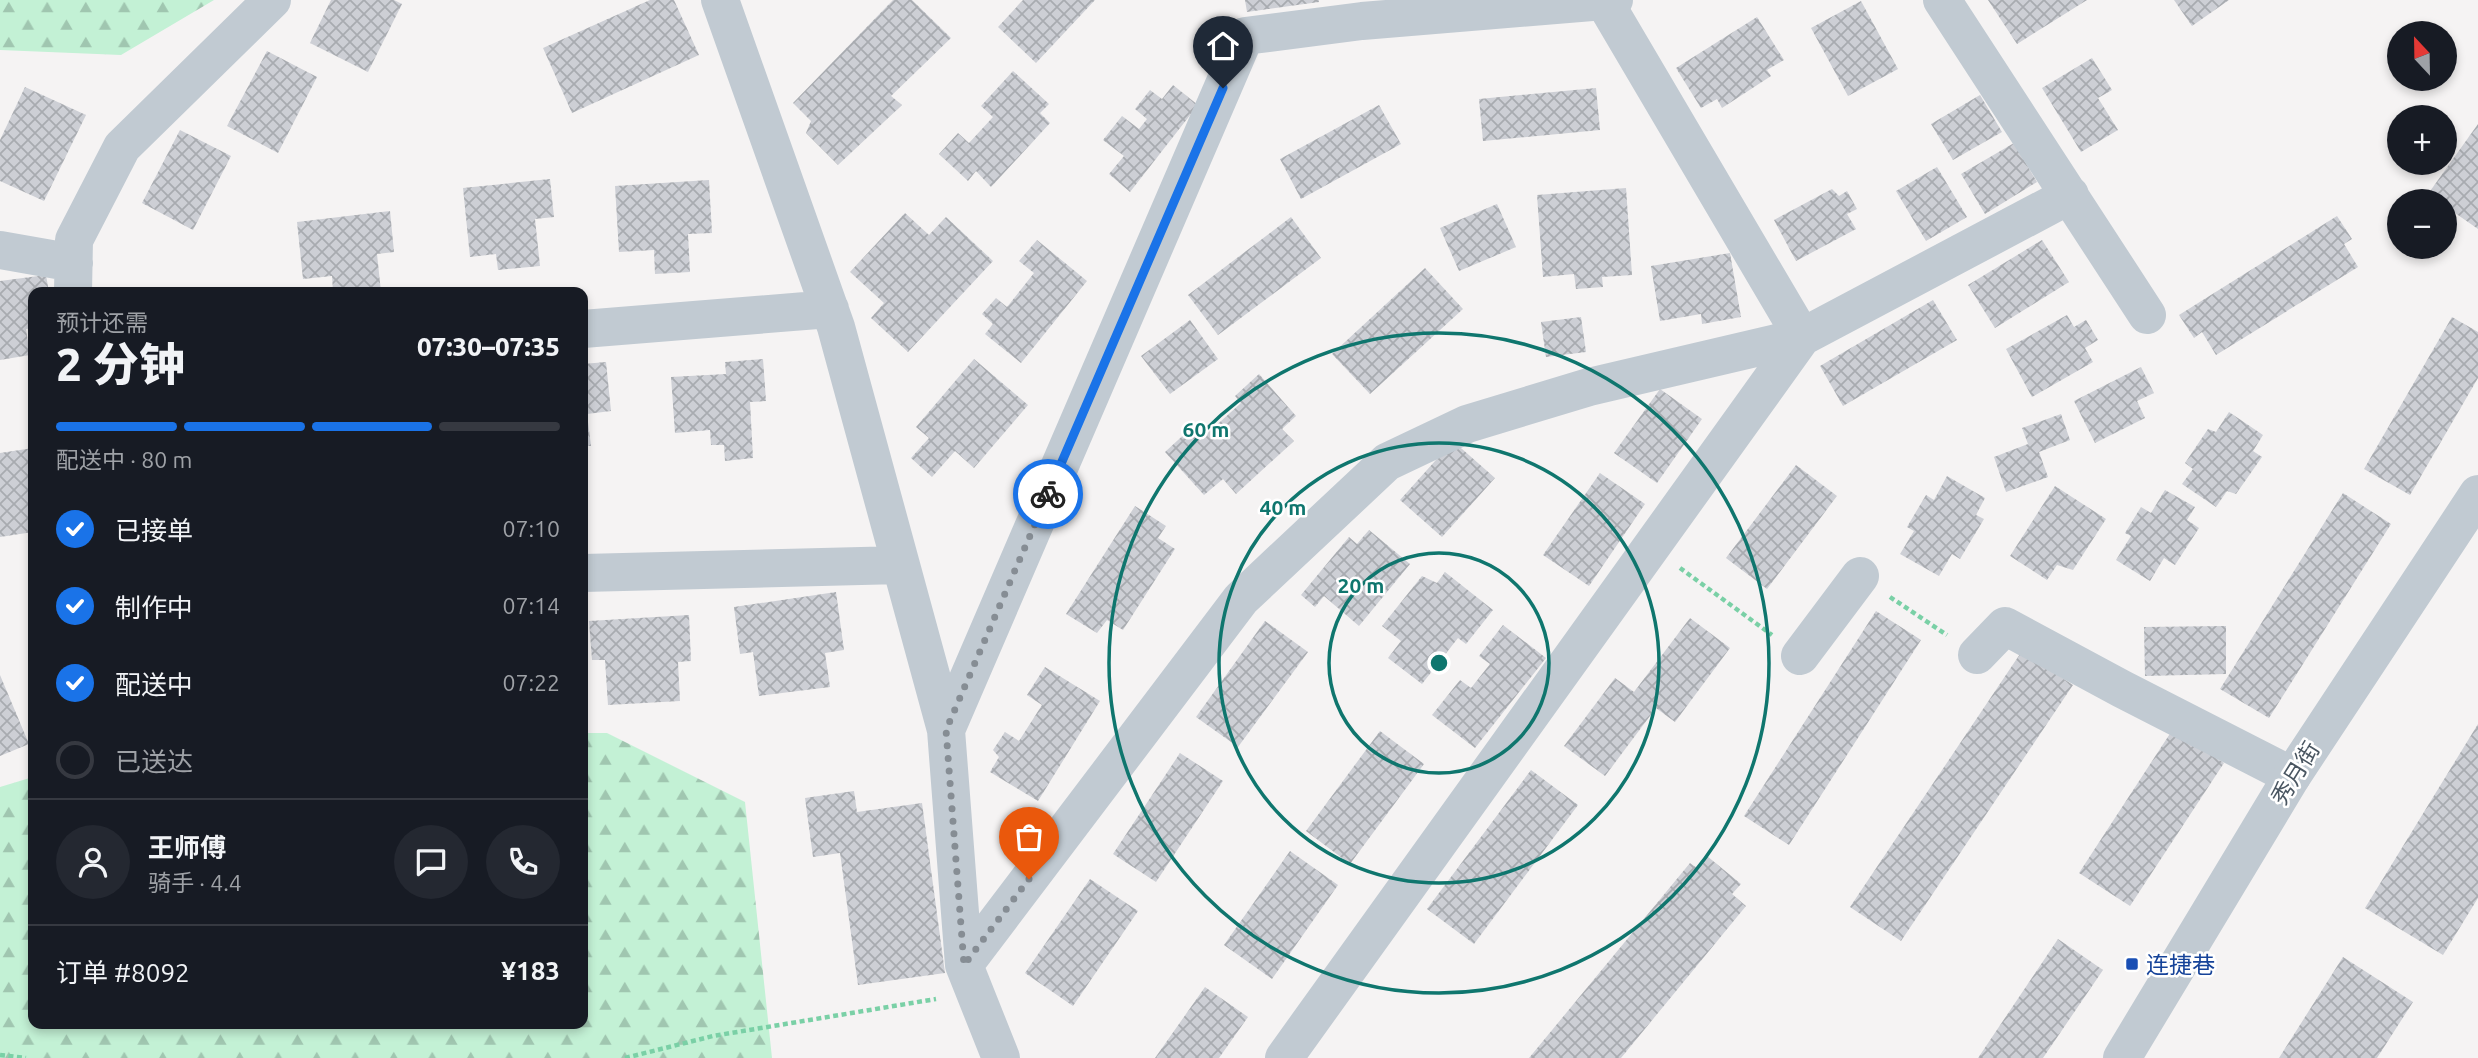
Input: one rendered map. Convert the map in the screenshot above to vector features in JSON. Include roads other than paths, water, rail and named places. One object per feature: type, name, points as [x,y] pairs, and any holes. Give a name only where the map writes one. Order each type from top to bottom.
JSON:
[{"type":"street","points":[[0,250],[74,278],[74,240],[122,147],[272,0]]},
{"type":"street","points":[[720,0],[830,309],[946,730],[970,978],[1001,1058]]},
{"type":"street","points":[[1942,0],[2147,315]]},
{"type":"street","points":[[946,730],[1245,36],[1361,10],[1609,1],[1802,337]]},
{"type":"street","points":[[970,978],[1241,600],[1387,462],[1467,424],[1588,387],[1802,337],[2070,195]]},
{"type":"street","points":[[588,329],[830,309]]},
{"type":"street","points":[[1284,1058],[1802,337]]},
{"type":"street","name":"秀月街","points":[[2122,1058],[2292,776],[2472,518]]},
{"type":"street","points":[[588,573],[901,565]]},
{"type":"street","points":[[1800,656],[1860,576]]},
{"type":"street","points":[[1977,654],[2005,625],[2122,689],[2292,776]]},
{"type":"place","name":"连捷巷","points":[[2132,964]]}]
